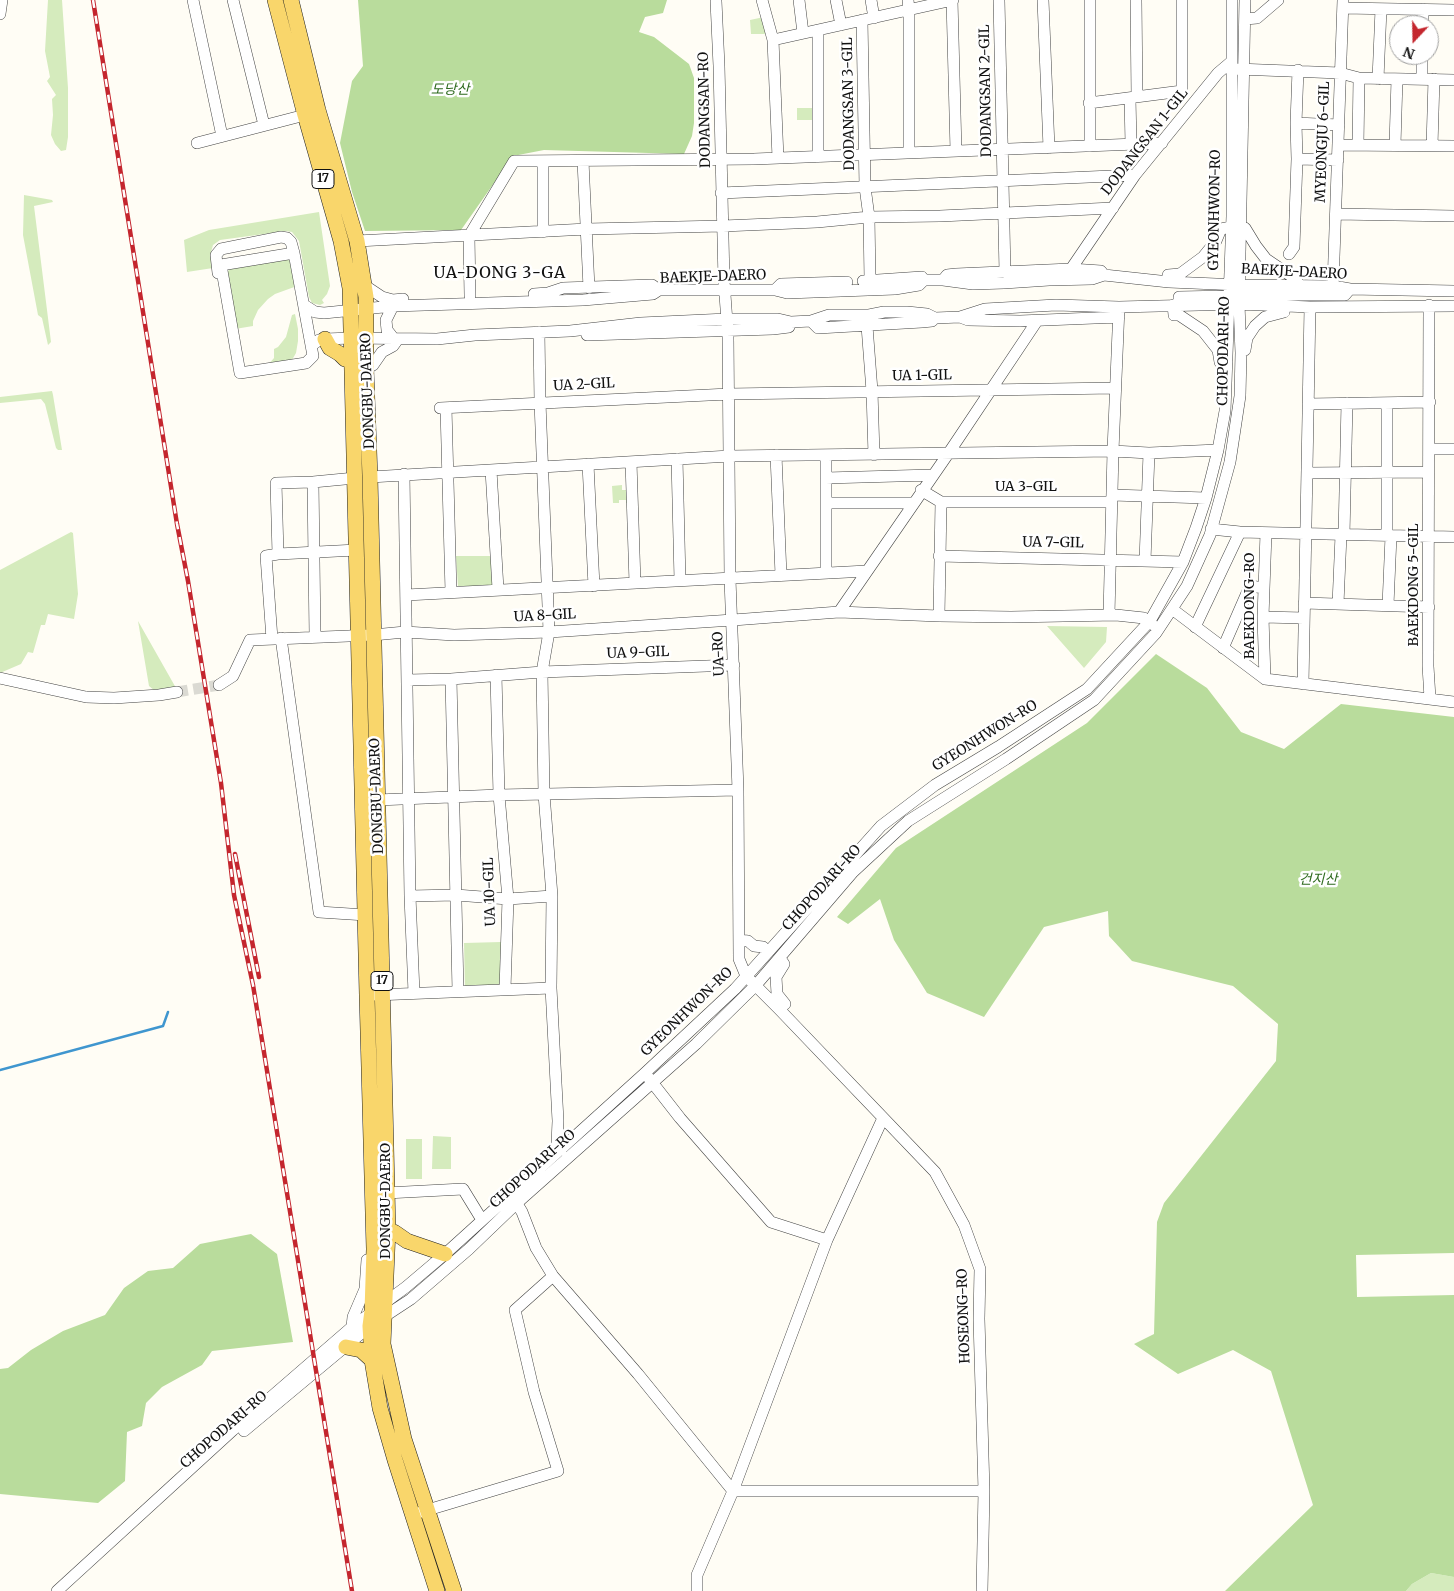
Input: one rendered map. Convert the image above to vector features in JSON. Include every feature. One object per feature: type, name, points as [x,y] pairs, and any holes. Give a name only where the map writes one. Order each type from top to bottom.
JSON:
[{"type":"main road","name":"DONGBU-DAERO","points":[[275,0],[341,241],[349,283],[351,310],[366,369],[363,477],[366,636],[366,915],[374,1249],[383,1344],[404,1439],[429,1510],[454,1591]]},
{"type":"main road","name":"DONGBU-DAERO","points":[[291,0],[318,110],[357,241],[364,285],[366,309],[352,361],[363,477],[357,550],[366,636],[377,800],[388,1230],[380,1310],[370,1326],[372,1360],[380,1408],[437,1591]]},
{"type":"main road","points":[[318,343],[330,348],[345,359],[352,361]]},
{"type":"main road","points":[[388,1230],[394,1232],[407,1242],[445,1254]]},
{"type":"main road","points":[[346,1347],[360,1350],[372,1360]]},
{"type":"street","points":[[0,14],[2,0]]},
{"type":"street","points":[[193,0],[222,136]]},
{"type":"street","points":[[234,0],[264,125]]},
{"type":"street","name":"DODANGSAN-RO","points":[[718,0],[721,193],[728,324]]},
{"type":"street","points":[[762,0],[773,40],[778,158]]},
{"type":"street","points":[[799,0],[804,33]]},
{"type":"street","points":[[836,0],[841,25]]},
{"type":"street","points":[[868,19],[871,0]]},
{"type":"street","points":[[773,40],[868,19],[908,5],[950,0],[956,151]]},
{"type":"street","name":"DODANGSAN 2-GIL","points":[[1000,0],[1005,272]]},
{"type":"street","points":[[1043,0],[1049,148]]},
{"type":"street","points":[[1090,0],[1090,146]]},
{"type":"street","points":[[1131,144],[1136,0]]},
{"type":"street","points":[[1182,0],[1182,91]]},
{"type":"street","name":"GYEONHWON-RO","points":[[1232,0],[1231,65],[1236,228]]},
{"type":"street","name":"GYEONHWON-RO","points":[[1243,156],[1245,0]]},
{"type":"street","points":[[1245,19],[1257,18],[1278,0]]},
{"type":"street","points":[[1343,4],[1453,6]]},
{"type":"street","name":"MYEONGJU 6-GIL","points":[[1333,286],[1343,4]]},
{"type":"street","points":[[908,5],[908,153]]},
{"type":"street","points":[[1378,78],[1379,6]]},
{"type":"street","name":"DODANGSAN 3-GIL","points":[[868,19],[865,187],[869,217],[870,280]]},
{"type":"street","points":[[818,30],[818,157]]},
{"type":"street","points":[[1231,65],[1243,69],[1340,73],[1359,78],[1454,80]]},
{"type":"street","name":"DODANGSAN 1-GIL","points":[[1071,269],[1135,176],[1218,73],[1231,65]]},
{"type":"street","points":[[1422,65],[1422,79]]},
{"type":"street","points":[[1289,254],[1294,246],[1298,70]]},
{"type":"street","points":[[1358,145],[1359,78]]},
{"type":"street","points":[[1395,146],[1397,79]]},
{"type":"street","points":[[1432,146],[1434,79]]},
{"type":"street","points":[[1089,104],[1182,91],[1196,101]]},
{"type":"street","points":[[197,143],[305,115]]},
{"type":"street","points":[[1296,123],[1339,125]]},
{"type":"street","points":[[470,296],[469,236],[514,161],[721,160],[1162,143]]},
{"type":"street","points":[[1338,145],[1454,146]]},
{"type":"street","name":"CHOPODARI-RO","points":[[57,1591],[176,1484],[178,1479],[352,1326],[380,1310],[411,1299],[469,1249],[514,1199],[653,1083],[703,1038],[756,985],[853,872],[908,821],[1094,700],[1158,630],[1187,586],[1212,529],[1230,462],[1240,396],[1241,353],[1234,294],[1236,228],[1243,156]]},
{"type":"street","points":[[1297,159],[1338,160]]},
{"type":"street","points":[[543,161],[543,232]]},
{"type":"street","points":[[583,161],[589,288]]},
{"type":"street","points":[[1003,181],[1135,176]]},
{"type":"street","name":"DODANGSAN 3-GIL","points":[[865,187],[1003,181]]},
{"type":"street","points":[[721,193],[865,187]]},
{"type":"street","points":[[357,241],[586,229],[723,226],[817,222],[869,217],[940,216],[1113,208]]},
{"type":"street","points":[[1336,214],[1454,216]]},
{"type":"street","points":[[1169,282],[1168,275],[1180,274],[1203,257],[1216,242],[1221,229],[1246,228],[1266,259],[1297,280],[1298,286]]},
{"type":"street","points":[[281,237],[288,238],[294,253],[304,305],[318,343],[313,356],[294,372],[236,378],[216,255],[220,249],[281,237]]},
{"type":"street","points":[[294,253],[222,265],[240,372],[306,363]]},
{"type":"street","name":"BAEKJE-DAERO","points":[[943,280],[947,275],[1071,269],[1101,271],[1104,275]]},
{"type":"street","name":"BAEKJE-DAERO","points":[[775,290],[781,284],[859,282],[922,277],[924,280],[943,280],[973,284],[1092,279],[1104,275],[1169,282],[1283,305],[1454,306]]},
{"type":"street","name":"BAEKJE-DAERO","points":[[304,305],[315,312],[393,306],[583,300],[653,294],[659,290],[775,290],[788,293],[895,289],[918,285],[924,280]]},
{"type":"street","points":[[364,285],[382,297],[393,300],[426,297],[548,293]]},
{"type":"street","points":[[521,294],[534,301],[548,293],[563,288],[652,285],[659,290]]},
{"type":"street","name":"BAEKJE-DAERO","points":[[960,317],[968,320],[1036,320],[1176,305],[1200,306],[1234,294],[1298,286],[1454,291]]},
{"type":"street","points":[[1234,294],[1345,295],[1350,289]]},
{"type":"street","name":"GYEONHWON-RO","points":[[380,1310],[482,1220],[514,1199],[560,1150],[735,989],[880,826],[934,785],[998,747],[1087,689],[1150,621],[1182,562],[1206,498],[1225,411],[1227,362],[1234,294]]},
{"type":"street","points":[[426,297],[440,304],[453,296]]},
{"type":"street","name":"BAEKJE-DAERO","points":[[318,343],[359,338],[437,339],[475,335],[570,331],[573,336],[728,324],[773,329],[789,327],[790,322],[811,321],[829,315],[869,315],[884,312],[907,312],[928,314],[936,318],[960,317],[985,309],[1056,305],[1119,312]]},
{"type":"street","points":[[1176,305],[1174,315],[1179,315],[1203,331],[1218,350],[1220,362],[1227,362]]},
{"type":"street","points":[[1241,353],[1245,353],[1247,338],[1255,326],[1266,317],[1284,312],[1283,305]]},
{"type":"street","name":"BAEKDONG 5-GIL","points":[[1430,305],[1430,449],[1428,472],[1430,698]]},
{"type":"street","points":[[366,369],[373,365],[382,352],[393,346],[396,339],[387,330],[386,320],[393,306]]},
{"type":"street","points":[[1303,684],[1310,306]]},
{"type":"street","points":[[1109,615],[1119,312]]},
{"type":"street","name":"BAEKJE-DAERO","points":[[811,321],[818,328],[932,321],[936,318]]},
{"type":"street","points":[[839,612],[921,490],[948,454],[1036,320]]},
{"type":"street","name":"UA-RO","points":[[728,324],[730,579],[738,790],[739,959],[746,976]]},
{"type":"street","points":[[867,326],[874,455]]},
{"type":"street","points":[[539,332],[549,632],[542,672],[544,794],[552,896],[551,988],[558,1121],[557,1144],[560,1150]]},
{"type":"street","name":"UA 1-GIL","points":[[730,394],[1115,388]]},
{"type":"street","name":"UA 2-GIL","points":[[447,472],[443,408],[730,394]]},
{"type":"street","points":[[1308,404],[1430,402]]},
{"type":"street","points":[[1387,403],[1388,605]]},
{"type":"street","points":[[1338,604],[1346,472],[1347,404]]},
{"type":"street","points":[[1430,449],[1454,449]]},
{"type":"street","points":[[278,554],[276,483],[730,456],[1218,450]]},
{"type":"street","points":[[1145,561],[1149,452]]},
{"type":"street","points":[[776,455],[780,575]]},
{"type":"street","points":[[826,455],[826,572]]},
{"type":"street","points":[[677,459],[680,580]]},
{"type":"street","points":[[631,462],[635,583]]},
{"type":"street","points":[[588,464],[594,586]]},
{"type":"street","points":[[491,470],[498,589]]},
{"type":"street","points":[[447,472],[451,592]]},
{"type":"street","points":[[1307,473],[1428,472]]},
{"type":"street","points":[[404,474],[408,798],[414,993]]},
{"type":"street","points":[[826,478],[932,476]]},
{"type":"street","points":[[314,482],[315,636]]},
{"type":"street","points":[[921,490],[941,502],[939,616]]},
{"type":"street","name":"UA 3-GIL","points":[[941,502],[1148,497],[1206,498]]},
{"type":"street","points":[[826,503],[912,504]]},
{"type":"street","name":"BAEKDONG-RO","points":[[1212,529],[1266,533],[1454,537]]},
{"type":"street","name":"BAEKDONG-RO","points":[[1195,627],[1240,532]]},
{"type":"street","name":"BAEKDONG-RO","points":[[1265,679],[1263,617],[1266,533]]},
{"type":"street","points":[[357,550],[266,556],[276,638],[319,912],[366,915]]},
{"type":"street","name":"UA 7-GIL","points":[[940,556],[1182,562]]},
{"type":"street","points":[[406,595],[498,589],[548,589],[867,570]]},
{"type":"street","points":[[1223,648],[1250,586],[1264,588]]},
{"type":"street","points":[[1304,603],[1429,607]]},
{"type":"street","points":[[1172,609],[1265,679],[1454,702]]},
{"type":"street","points":[[733,620],[839,612],[939,616],[1109,615],[1144,618],[1150,621],[1158,630]]},
{"type":"street","points":[[1263,617],[1304,618]]},
{"type":"street","name":"UA 8-GIL","points":[[219,685],[233,676],[250,640],[315,636],[366,636],[405,632],[454,635],[549,632],[733,620]]},
{"type":"street","name":"UA 9-GIL","points":[[408,680],[451,679],[542,672],[734,665]]},
{"type":"street","name":"UA 10-GIL","points":[[496,675],[499,795],[508,899],[505,989]]},
{"type":"street","points":[[0,678],[86,697],[114,698],[177,692]]},
{"type":"street","points":[[451,679],[454,742],[458,991]]},
{"type":"street","points":[[377,800],[499,795],[738,790]]},
{"type":"street","points":[[410,896],[456,895],[508,899],[552,896]]},
{"type":"street","points":[[739,940],[748,941],[754,946],[763,947],[768,952]]},
{"type":"street","points":[[779,1009],[784,1004],[777,994],[776,977],[784,964],[780,958]]},
{"type":"street","name":"HOSEONG-RO","points":[[746,976],[935,1172],[964,1225],[980,1269],[979,1319],[984,1491],[982,1591]]},
{"type":"street","points":[[367,995],[551,988]]},
{"type":"street","points":[[645,1073],[680,1118],[772,1222],[827,1240]]},
{"type":"street","points":[[697,1591],[697,1575],[734,1491],[827,1240],[883,1118]]},
{"type":"street","points":[[558,1121],[563,1127],[576,1135]]},
{"type":"street","points":[[386,1193],[463,1189],[482,1220]]},
{"type":"street","points":[[514,1199],[536,1248],[553,1276],[644,1381],[734,1491]]},
{"type":"street","points":[[352,1326],[353,1317],[364,1289],[368,1251],[374,1249]]},
{"type":"street","points":[[413,1515],[558,1471],[534,1392],[515,1310],[553,1276]]},
{"type":"street","name":"CHOPODARI-RO","points":[[176,1484],[182,1486],[370,1326]]},
{"type":"street","points":[[734,1491],[984,1491]]},
{"type":"green space","points":[[48,0],[62,0],[68,88],[68,137],[66,150],[61,151],[51,135],[52,99],[56,95],[47,81],[50,77],[45,51]]},
{"type":"green space","name":"도당산","points":[[358,0],[667,0],[663,13],[645,17],[639,32],[654,37],[689,64],[694,78],[694,123],[692,136],[684,154],[544,150],[513,156],[461,230],[365,231],[352,192],[340,143],[352,81],[363,66]]},
{"type":"green space","points":[[764,17],[766,34],[751,34],[750,20]]},
{"type":"green space","points":[[797,108],[813,108],[813,120],[797,120]]},
{"type":"green space","points":[[24,195],[52,200],[53,202],[34,206],[51,342],[48,345],[42,318],[38,315],[23,235]]},
{"type":"green space","points":[[319,212],[330,286],[322,300],[324,303],[320,305],[312,303],[309,297],[299,241],[292,232],[286,231],[220,240],[213,245],[211,252],[213,268],[187,272],[184,240],[209,230]]},
{"type":"green space","points":[[287,259],[292,262],[297,286],[275,294],[268,299],[258,310],[253,326],[235,329],[227,272],[232,267]]},
{"type":"green space","points":[[295,314],[298,329],[296,353],[292,360],[267,366],[274,358],[274,349],[286,337],[292,315]]},
{"type":"green space","points":[[52,391],[62,450],[56,448],[45,404],[41,399],[0,403],[0,397]]},
{"type":"green space","points":[[622,485],[622,490],[628,490],[628,503],[626,503],[626,500],[619,500],[619,503],[613,503],[612,486]]},
{"type":"green space","points":[[71,532],[73,533],[78,594],[74,619],[48,614],[45,625],[41,625],[33,653],[28,652],[21,664],[0,673],[0,570]]},
{"type":"green space","points":[[456,556],[493,556],[494,586],[458,586]]},
{"type":"green space","points":[[138,621],[176,688],[155,691],[149,686]]},
{"type":"green space","points":[[1047,626],[1107,627],[1106,642],[1084,668]]},
{"type":"green space","name":"건지산","points":[[1156,654],[1207,688],[1241,732],[1284,749],[1341,704],[1454,717],[1454,1253],[1356,1255],[1357,1297],[1454,1295],[1454,1577],[1431,1573],[1412,1584],[1406,1591],[1225,1591],[1313,1505],[1271,1371],[1233,1350],[1178,1374],[1134,1344],[1154,1334],[1157,1222],[1164,1203],[1276,1061],[1278,1024],[1233,986],[1132,961],[1109,936],[1108,911],[1044,927],[984,1017],[927,993],[894,940],[880,899],[848,924],[837,917],[896,848],[1087,723]]},
{"type":"green space","points":[[501,942],[502,987],[465,988],[464,943]]},
{"type":"green space","points":[[433,1136],[451,1137],[451,1169],[432,1169]]},
{"type":"green space","points":[[406,1139],[422,1139],[422,1179],[406,1179]]},
{"type":"green space","points":[[251,1234],[277,1254],[293,1342],[212,1351],[202,1365],[162,1387],[146,1403],[142,1426],[127,1432],[125,1481],[98,1503],[0,1494],[0,1369],[8,1368],[31,1350],[63,1331],[105,1315],[124,1288],[148,1271],[173,1268],[200,1244]]},
{"type":"green space","points":[[1431,1573],[1454,1577],[1454,1591],[1406,1591],[1412,1584]]},
{"type":"waterway","points":[[0,1070],[163,1026],[168,1012]]},
{"type":"tunnel","points":[[177,692],[219,685]]},
{"type":"railway","points":[[93,0],[177,524],[221,783],[234,895],[253,985],[352,1591]]},
{"type":"railway","points":[[235,854],[259,977]]},
{"type":"district","name":"UA-DONG 3-GA","points":[[500,273]]}]
